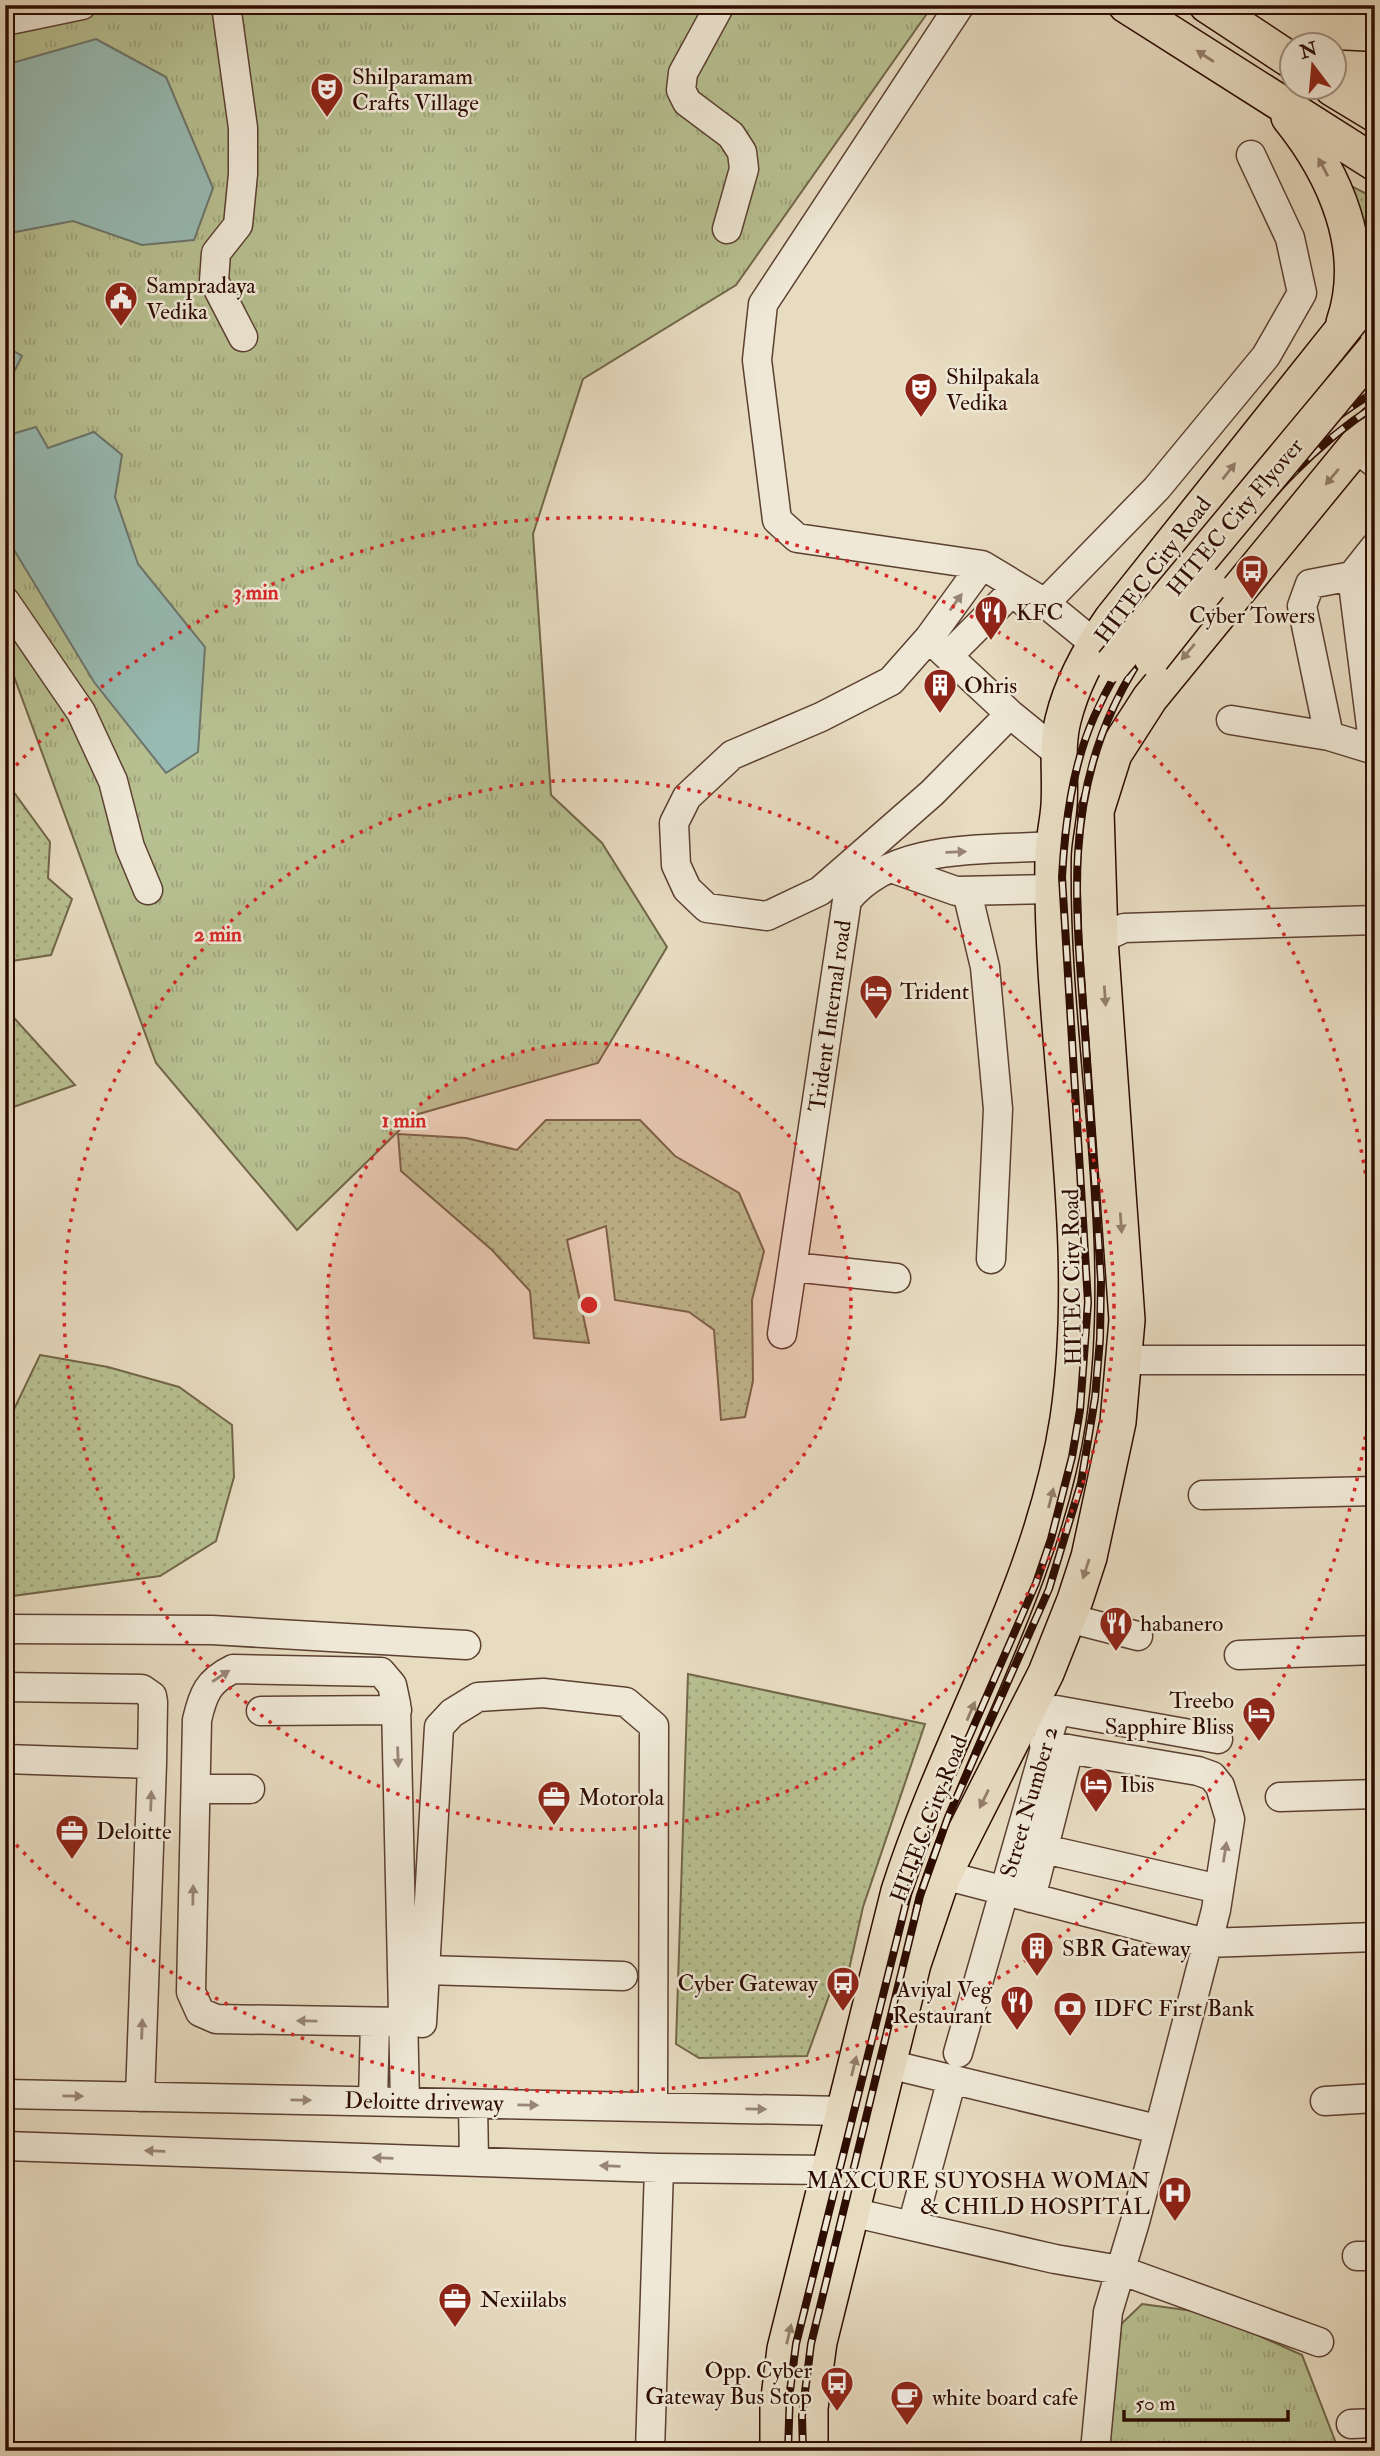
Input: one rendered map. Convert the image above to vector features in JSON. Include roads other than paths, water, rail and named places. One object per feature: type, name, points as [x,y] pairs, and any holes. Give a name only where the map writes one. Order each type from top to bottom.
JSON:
[{"type":"main road","points":[[1126,5],[1375,163]]},
{"type":"main road","points":[[1207,5],[1278,51]]},
{"type":"main road","points":[[1348,69],[1375,70]]},
{"type":"main road","points":[[1263,94],[1285,112],[1306,138],[1338,198],[1347,230],[1354,284],[1342,329]]},
{"type":"main road","points":[[1348,98],[1375,114]]},
{"type":"main road","name":"HITEC City Road","points":[[778,2451],[778,2406],[785,2349],[881,1954],[915,1841],[1018,1600],[1044,1527],[1068,1420],[1076,1338],[1076,1252],[1054,940],[1053,846],[1059,805],[1058,753],[1063,719],[1098,656],[1112,619],[1375,289]]},
{"type":"main road","name":"HITEC City Flyover","points":[[1059,805],[1074,740],[1096,690],[1098,656],[1375,349]]},
{"type":"main road","points":[[1299,382],[1344,390],[1358,403],[1369,441]]},
{"type":"main road","name":"HITEC City Flyover","points":[[1096,811],[1104,758],[1113,733],[1152,658],[1375,387]]},
{"type":"main road","name":"HITEC City Road","points":[[810,2451],[813,2374],[914,1964],[942,1878],[1046,1673],[1068,1618],[1092,1544],[1118,1422],[1127,1320],[1101,939],[1096,811],[1114,754],[1150,698],[1369,441]]},
{"type":"street","points":[[5,21],[82,5]]},
{"type":"street","points":[[226,5],[243,128],[243,174],[238,225],[216,253],[214,281],[243,337]]},
{"type":"street","points":[[720,5],[683,73],[681,90],[687,102],[731,135],[742,152],[744,169],[727,229]]},
{"type":"street","points":[[960,5],[763,304],[757,360],[777,520],[797,538],[982,565],[1045,603],[1098,656]]},
{"type":"street","points":[[1045,603],[1174,468],[1266,356],[1302,293],[1290,238],[1251,155]]},
{"type":"street","points":[[1329,736],[1302,606],[1310,584],[1352,576],[1375,547]]},
{"type":"street","points":[[938,647],[982,565]]},
{"type":"street","points":[[1231,720],[1329,736],[1374,750],[1352,576]]},
{"type":"street","points":[[1010,714],[932,793],[820,891],[767,916],[707,908],[687,889],[676,865],[674,823],[687,797],[732,755],[821,717],[891,681],[1013,591],[1098,656]]},
{"type":"street","points":[[5,601],[81,712],[113,781],[130,847],[148,890]]},
{"type":"street","points":[[938,647],[1010,714],[1058,753]]},
{"type":"street","name":"Trident Internal road","points":[[782,1334],[847,900],[860,884],[874,874],[937,852],[1053,846]]},
{"type":"street","points":[[891,868],[946,888],[967,892],[1054,889]]},
{"type":"street","points":[[967,892],[985,967],[998,1109],[990,1259]]},
{"type":"street","points":[[1101,939],[1124,928],[1375,920]]},
{"type":"street","points":[[793,1267],[896,1279]]},
{"type":"street","points":[[1122,1364],[1137,1360],[1375,1360]]},
{"type":"street","points":[[1202,1495],[1375,1491]]},
{"type":"street","points":[[1068,1618],[1138,1636]]},
{"type":"street","points":[[5,1629],[212,1630],[466,1645]]},
{"type":"street","points":[[1239,1656],[1375,1650]]},
{"type":"street","points":[[405,2022],[216,2019],[200,2011],[191,1992],[197,1720],[202,1695],[214,1679],[233,1669],[381,1672],[392,1685],[397,1710],[405,2022],[412,2103]]},
{"type":"street","points":[[5,1687],[142,1689],[152,1696],[140,2097]]},
{"type":"street","points":[[412,2103],[425,1970],[439,1727],[452,1713],[478,1697],[543,1693],[626,1702],[654,1726],[653,2106]]},
{"type":"street","name":"Street Number 2","points":[[912,2226],[1003,1891],[1057,1747],[1058,1705],[1214,1734]]},
{"type":"street","points":[[261,1711],[397,1710]]},
{"type":"street","points":[[1031,1898],[1044,1849],[1057,1747],[1198,1771],[1212,1776],[1220,1786],[1230,1819],[1219,1889],[1108,2312],[1095,2451]]},
{"type":"street","points":[[5,1759],[152,1764]]},
{"type":"street","points":[[196,1789],[250,1789]]},
{"type":"street","points":[[1280,1797],[1375,1794]]},
{"type":"street","points":[[1044,1849],[1219,1889]]},
{"type":"street","points":[[942,1878],[959,1879],[1206,1943],[1375,1937]]},
{"type":"street","points":[[425,1970],[623,1976]]},
{"type":"street","points":[[373,2101],[375,2022]]},
{"type":"street","points":[[888,2064],[955,2066],[1157,2129]]},
{"type":"street","name":"Deloitte driveway","points":[[5,2095],[843,2111]]},
{"type":"street","points":[[1325,2101],[1375,2098]]},
{"type":"street","points":[[473,2104],[474,2161]]},
{"type":"street","points":[[5,2146],[659,2168],[828,2170]]},
{"type":"street","points":[[650,2451],[659,2168]]},
{"type":"street","points":[[851,2212],[1120,2270],[1319,2342]]},
{"type":"water","points":[[96,39],[166,77],[213,188],[194,240],[142,245],[73,221],[5,234],[5,65]]},
{"type":"water","points":[[5,346],[22,356],[11,378],[5,379]]},
{"type":"water","points":[[36,427],[48,448],[94,432],[122,455],[115,497],[138,564],[205,647],[198,752],[166,773],[94,682],[5,535],[5,436]]},
{"type":"railway","points":[[788,2451],[790,2391],[796,2344],[908,1895],[938,1808],[1036,1583],[1051,1539],[1072,1457],[1080,1410],[1088,1302],[1062,877],[1068,816],[1080,756],[1105,693],[1131,649],[1177,587],[1285,462],[1327,424],[1375,392]]},
{"type":"railway","points":[[803,2451],[802,2416],[811,2344],[920,1896],[948,1817],[1049,1589],[1081,1483],[1095,1398],[1101,1280],[1079,949],[1077,867],[1087,786],[1098,746],[1124,685],[1162,628],[1191,591],[1292,475],[1331,438],[1375,406]]},
{"type":"place","name":"Shilparamam Crafts Village","points":[[327,119]]},
{"type":"place","name":"Sampradaya Vedika","points":[[121,328]]},
{"type":"place","name":"Shilpakala Vedika","points":[[921,419]]},
{"type":"place","name":"Cyber Towers","points":[[1252,601]]},
{"type":"place","name":"KFC","points":[[991,642]]},
{"type":"place","name":"Ohris","points":[[940,715]]},
{"type":"place","name":"Trident","points":[[876,1021]]},
{"type":"place","name":"habanero","points":[[1116,1653]]},
{"type":"place","name":"Treebo Sapphire Bliss","points":[[1259,1743]]},
{"type":"place","name":"Ibis","points":[[1096,1814]]},
{"type":"place","name":"Motorola","points":[[554,1827]]},
{"type":"place","name":"Deloitte","points":[[72,1861]]},
{"type":"place","name":"SBR Gateway","points":[[1037,1978]]},
{"type":"place","name":"Cyber Gateway","points":[[843,2013]]},
{"type":"place","name":"Aviyal Veg Restaurant","points":[[1017,2032]]},
{"type":"place","name":"IDFC First Bank","points":[[1070,2038]]},
{"type":"place","name":"MAXCURE SUYOSHA WOMAN & CHILD HOSPITAL","points":[[1175,2223]]},
{"type":"place","name":"Nexiilabs","points":[[455,2329]]},
{"type":"place","name":"Opp. Cyber Gateway Bus Stop","points":[[837,2413]]},
{"type":"place","name":"white board cafe","points":[[907,2427]]}]
